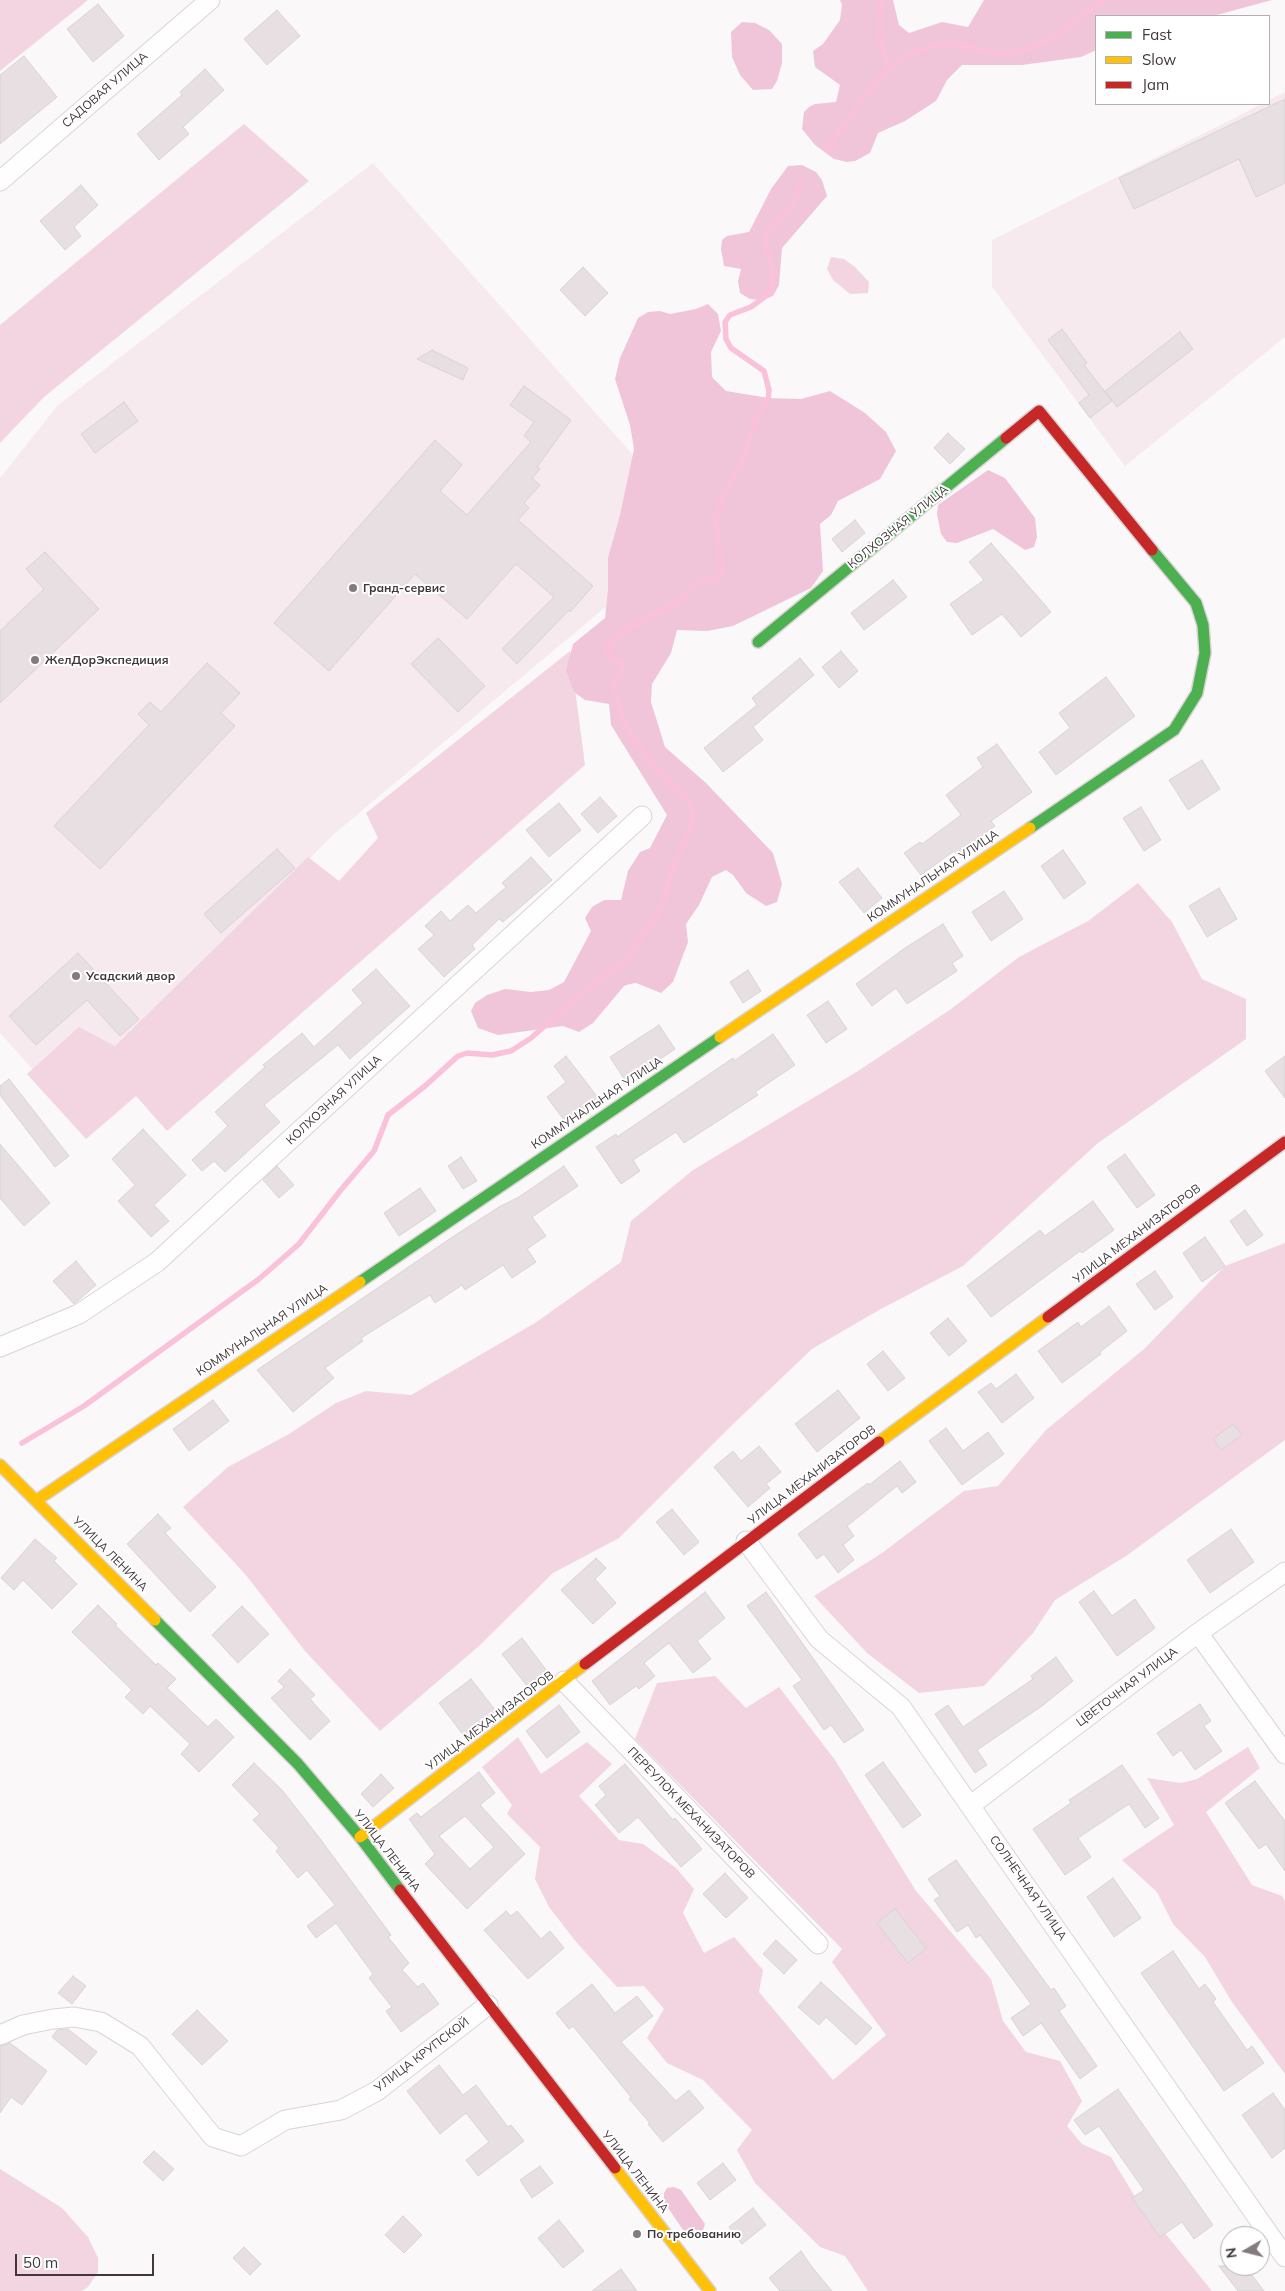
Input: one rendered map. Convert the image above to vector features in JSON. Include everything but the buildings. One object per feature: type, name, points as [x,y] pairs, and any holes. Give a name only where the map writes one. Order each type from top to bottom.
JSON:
[{"type":"street","name":"САДОВАЯ УЛИЦА","points":[[0,180],[210,0]]},
{"type":"street","name":"КОЛХОЗНАЯ УЛИЦА","points":[[758,642],[1039,411],[1196,603],[1203,625],[1206,654],[1197,693],[1174,730]]},
{"type":"street","name":"КОММУНАЛЬНАЯ УЛИЦА","points":[[37,1500],[1174,730]]},
{"type":"street","name":"КОЛХОЗНАЯ УЛИЦА","points":[[0,1347],[79,1314],[157,1262],[642,816]]},
{"type":"street","name":"УЛИЦА МЕХАНИЗАТОРОВ","points":[[360,1837],[746,1542],[1285,1142]]},
{"type":"street","name":"УЛИЦА ЛЕНИНА","points":[[0,1465],[298,1764],[360,1837],[710,2291]]},
{"type":"street","name":"СОЛНЕЧНАЯ УЛИЦА","points":[[746,1542],[819,1639],[901,1707],[1285,2257]]},
{"type":"street","name":"ЦВЕТОЧНАЯ УЛИЦА","points":[[971,1805],[1198,1634],[1285,1572]]},
{"type":"street","points":[[1198,1634],[1285,1754]]},
{"type":"street","name":"ПЕРЕУЛОК МЕХАНИЗАТОРОВ","points":[[564,1681],[818,1944]]},
{"type":"street","name":"УЛИЦА КРУПСКОЙ","points":[[0,2035],[22,2025],[53,2019],[74,2017],[101,2022],[140,2046],[213,2137],[241,2146],[285,2120],[341,2110],[378,2091],[488,2005]]},
{"type":"shaded area","points":[[0,0],[88,0],[0,71]]},
{"type":"shaded area","points":[[840,0],[893,0],[899,25],[909,33],[942,22],[968,27],[984,0],[1272,0],[1217,15],[1095,15],[1095,50],[1081,57],[1022,65],[962,65],[947,80],[936,101],[905,121],[878,133],[870,153],[855,161],[847,162],[834,159],[815,145],[802,129],[804,112],[809,107],[815,104],[836,102],[840,85],[815,67],[813,51],[823,44],[840,20],[842,5]]},
{"type":"shaded area","points":[[742,22],[755,23],[769,30],[782,44],[782,63],[777,81],[772,89],[753,90],[740,75],[732,57],[731,32]]},
{"type":"shaded area","points":[[1285,92],[1285,337],[1125,466],[992,287],[992,240],[1260,105],[1270,105],[1270,100]]},
{"type":"shaded area","points":[[244,124],[309,181],[44,397],[0,443],[0,325]]},
{"type":"shaded area","points":[[373,163],[699,529],[334,834],[64,1104],[0,1033],[0,478],[58,405]]},
{"type":"shaded area","points":[[802,165],[816,172],[822,180],[827,196],[782,248],[779,285],[773,296],[762,300],[750,299],[740,293],[738,281],[741,269],[724,266],[721,249],[722,240],[727,236],[749,232],[771,189],[788,166]]},
{"type":"shaded area","points":[[831,257],[844,259],[855,267],[869,282],[868,293],[850,294],[833,280],[827,269]]},
{"type":"shaded area","points":[[708,304],[718,314],[721,331],[711,352],[712,377],[726,391],[769,398],[801,399],[830,391],[865,413],[886,432],[896,451],[880,479],[838,501],[831,515],[820,524],[823,571],[811,588],[733,626],[707,631],[677,630],[671,653],[652,684],[651,702],[665,747],[706,783],[773,853],[782,884],[777,902],[766,906],[746,893],[733,875],[726,870],[712,877],[699,905],[686,924],[688,942],[673,982],[661,993],[636,983],[624,986],[593,1023],[579,1032],[563,1026],[498,1035],[478,1028],[471,1011],[475,1003],[487,995],[505,989],[531,992],[549,990],[564,982],[591,931],[585,918],[592,907],[604,900],[621,900],[628,871],[640,852],[650,848],[667,815],[611,725],[609,704],[585,700],[574,692],[566,670],[573,644],[605,618],[608,589],[608,558],[620,515],[634,449],[630,425],[615,379],[620,358],[638,318],[648,312],[660,311],[670,314],[696,309]]},
{"type":"shaded area","points":[[988,470],[1005,478],[1035,518],[1037,537],[1034,547],[1025,550],[993,529],[957,543],[947,542],[941,534],[937,514],[938,505]]},
{"type":"shaded area","points":[[570,651],[585,765],[167,1131],[136,1096],[86,1139],[27,1074],[79,1027],[115,1046],[308,857],[339,881],[378,838],[366,813]]},
{"type":"shaded area","points":[[1138,883],[1172,922],[1202,979],[1246,999],[1246,1039],[1098,1143],[963,1266],[879,1310],[812,1349],[729,1428],[619,1538],[553,1573],[479,1646],[380,1731],[305,1651],[245,1574],[183,1507],[228,1467],[289,1434],[336,1403],[366,1391],[411,1395],[535,1323],[621,1262],[631,1221],[693,1170],[858,1071],[951,1009],[1019,957],[1088,921]]},
{"type":"shaded area","points":[[1285,1243],[1285,1440],[1126,1556],[1055,1600],[1033,1633],[984,1686],[919,1693],[867,1653],[814,1596],[882,1553],[964,1491],[998,1486],[1046,1430],[1144,1349],[1225,1266]]},
{"type":"shaded area","points":[[715,1676],[746,1708],[779,1687],[835,1760],[916,1891],[991,1979],[1003,2021],[1026,2052],[1060,2061],[1082,2101],[1067,2126],[1082,2144],[1111,2157],[1134,2195],[1212,2291],[868,2291],[845,2256],[820,2247],[755,2183],[737,2150],[752,2130],[703,2080],[667,2063],[647,2038],[664,2009],[644,1986],[617,1987],[577,1943],[549,1907],[535,1879],[540,1847],[507,1814],[512,1805],[482,1767],[518,1737],[541,1774],[587,1742],[612,1764],[579,1796],[619,1840],[643,1844],[676,1868],[694,1889],[683,1913],[704,1953],[734,1937],[763,1970],[759,1992],[833,2080],[886,2035],[832,1962],[842,1949],[635,1739],[657,1683]]},
{"type":"shaded area","points":[[1248,1747],[1260,1768],[1206,1812],[1252,1885],[1282,1896],[1285,1901],[1285,2074],[1232,2002],[1205,1957],[1173,1924],[1157,1892],[1122,1860],[1174,1825],[1147,1778],[1181,1783],[1197,1779]]},
{"type":"shaded area","points":[[0,2169],[62,2208],[88,2237],[98,2258],[98,2272],[88,2287],[82,2291],[0,2291]]},
{"type":"shaded area","points":[[674,2187],[681,2190],[705,2224],[701,2236],[685,2233],[664,2202],[664,2193],[667,2188]]},
{"type":"waterway","points":[[882,0],[879,37],[889,68]]},
{"type":"waterway","points":[[828,147],[871,87],[889,68],[910,53],[940,44],[957,44],[994,53],[1010,53],[1028,49],[1049,40],[1103,0]]},
{"type":"waterway","points":[[22,1443],[84,1406],[259,1279],[299,1244],[374,1151],[388,1115],[425,1086],[458,1056],[467,1053],[492,1055],[511,1051],[531,1038],[587,989],[626,961],[661,909],[673,867],[691,828],[693,815],[691,804],[655,767],[633,738],[623,718],[614,689],[614,680],[621,672],[622,665],[620,662],[610,659],[607,650],[615,637],[652,615],[683,600],[687,591],[695,583],[703,580],[712,581],[722,571],[716,520],[722,497],[743,460],[756,418],[768,401],[769,390],[764,371],[731,348],[726,339],[725,322],[730,315],[751,307],[770,293],[773,277],[766,245],[767,233],[795,202],[801,184]]},
{"type":"traffic: fast","points":[[758,642],[1006,438]]},
{"type":"traffic: fast","points":[[1030,828],[1174,730],[1197,693],[1205,653],[1203,625],[1196,603],[1152,550]]},
{"type":"traffic: fast","points":[[360,1282],[720,1037]]},
{"type":"traffic: fast","points":[[155,1620],[298,1764],[360,1837],[400,1890]]},
{"type":"traffic: slow","points":[[720,1037],[1030,828]]},
{"type":"traffic: slow","points":[[37,1500],[360,1282]]},
{"type":"traffic: slow","points":[[879,1442],[1048,1317]]},
{"type":"traffic: slow","points":[[0,1465],[155,1620]]},
{"type":"traffic: slow","points":[[360,1837],[585,1664]]},
{"type":"traffic: slow","points":[[615,2168],[710,2291]]},
{"type":"traffic: jam","points":[[1006,438],[1039,411],[1152,550]]},
{"type":"traffic: jam","points":[[1048,1317],[1285,1142]]},
{"type":"traffic: jam","points":[[585,1664],[879,1442]]},
{"type":"traffic: jam","points":[[400,1890],[615,2168]]},
{"type":"place","name":"Гранд-сервис","points":[[353,588]]},
{"type":"place","name":"ЖелДорЭкспедиция","points":[[35,660]]},
{"type":"place","name":"Усадский двор","points":[[76,976]]},
{"type":"place","name":"По требованию","points":[[637,2234]]}]
